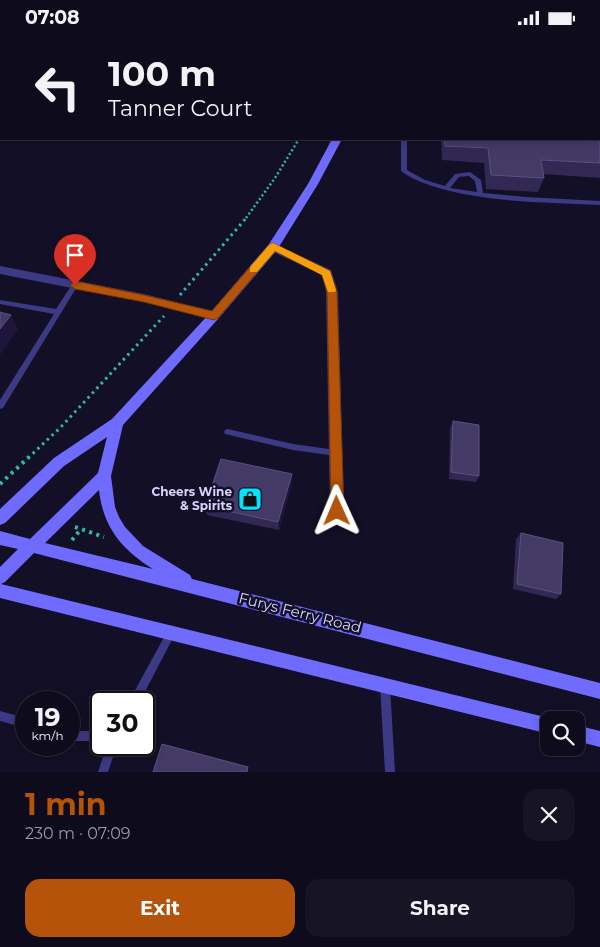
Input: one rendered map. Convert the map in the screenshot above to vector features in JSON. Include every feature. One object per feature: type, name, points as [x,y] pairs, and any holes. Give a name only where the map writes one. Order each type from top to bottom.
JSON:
[{"type":"main road","points":[[0,518],[59,462],[117,423],[214,316],[273,247],[313,184],[336,140]]},
{"type":"main road","points":[[117,423],[104,476],[109,509],[123,537],[134,550],[197,587]]},
{"type":"main road","points":[[0,577],[104,476]]},
{"type":"main road","name":"Furys Ferry Road","points":[[0,538],[600,691]]},
{"type":"main road","points":[[0,591],[540,724]]},
{"type":"main road","points":[[585,735],[600,739]]},
{"type":"street","points":[[273,247],[326,273],[332,292],[337,511]]},
{"type":"street","points":[[0,270],[144,298],[214,316]]},
{"type":"lane","points":[[404,140],[404,171],[415,179],[467,194],[600,203]]},
{"type":"lane","points":[[447,188],[457,175],[470,174],[478,180],[480,195]]},
{"type":"lane","points":[[0,407],[75,285]]},
{"type":"lane","points":[[0,302],[58,313]]},
{"type":"lane","points":[[228,432],[293,447],[336,453]]},
{"type":"lane","points":[[140,691],[171,633]]},
{"type":"lane","points":[[386,686],[390,772]]},
{"type":"lane","points":[[0,716],[15,720]]},
{"type":"lane","points":[[103,772],[108,756]]},
{"type":"path","points":[[189,283],[242,224],[275,178],[298,140]]},
{"type":"path","points":[[0,484],[61,427],[157,326]]},
{"type":"path","points":[[72,526],[108,539]]},
{"type":"path","points":[[72,540],[81,529]]},
{"type":"building","points":[[444,140],[600,140],[600,163],[541,160],[544,178],[491,175],[488,148],[445,146]]},
{"type":"building","points":[[0,312],[11,315],[0,329]]},
{"type":"building","points":[[453,421],[479,425],[479,476],[451,472]]},
{"type":"building","name":"Cheers Wine & Spirits","points":[[221,459],[292,474],[278,522],[205,506]]},
{"type":"building","points":[[521,533],[563,543],[561,594],[517,584]]},
{"type":"building","points":[[162,744],[248,767],[247,772],[153,772]]},
{"type":"slow traffic","points":[[254,269],[273,247],[326,273],[331,290]]},
{"type":"place","name":"Cheers Wine & Spirits","points":[[250,499]]},
{"type":"route","points":[[75,285],[144,298],[214,316],[273,247],[326,273],[332,292],[337,511]]}]
